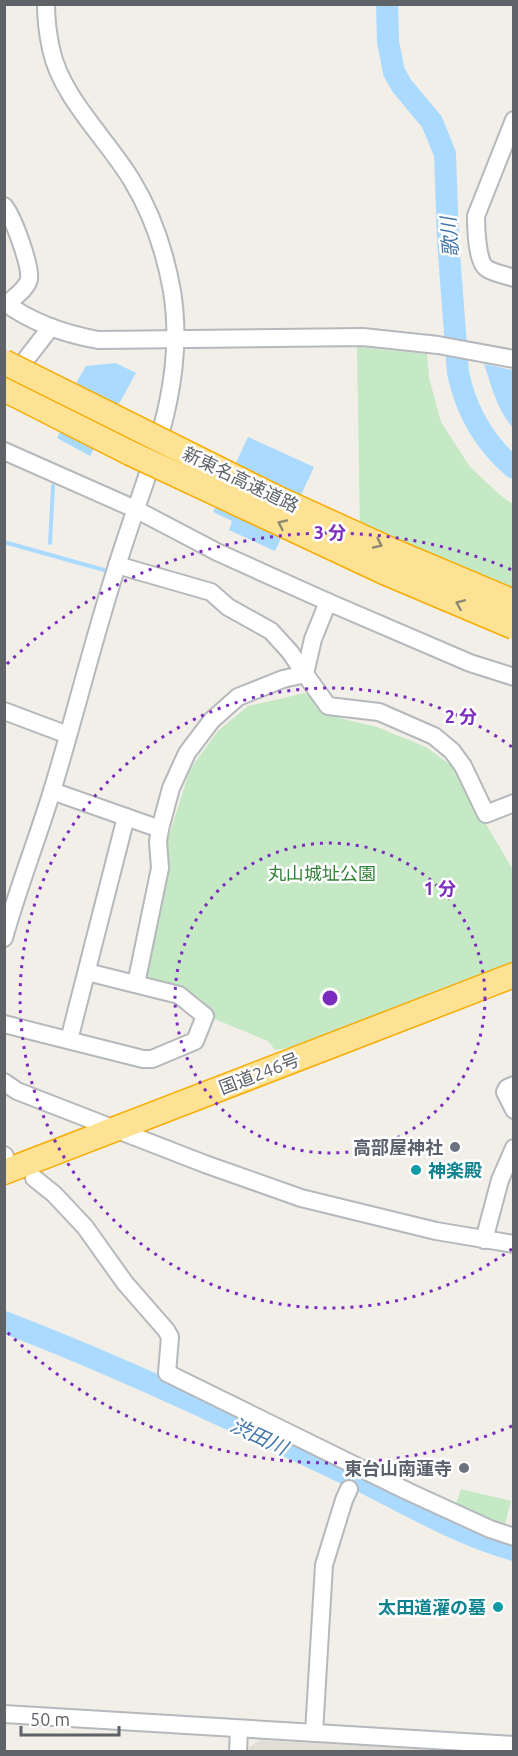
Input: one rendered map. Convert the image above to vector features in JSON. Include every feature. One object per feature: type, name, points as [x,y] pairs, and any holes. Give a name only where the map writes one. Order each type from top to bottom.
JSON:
[{"type":"highway","points":[[4,350],[129,415],[215,467]]},
{"type":"highway","name":"新東名高速道路","points":[[4,362],[215,467],[393,551],[513,602]]},
{"type":"highway","name":"新東名高速道路","points":[[4,388],[130,453],[384,572],[513,627]]},
{"type":"highway","points":[[4,398],[130,453]]},
{"type":"highway","name":"国道246号","points":[[5,1161],[117,1129],[513,975]]},
{"type":"street","points":[[4,938],[52,791],[117,565],[168,407],[176,339],[174,305],[169,277],[152,221],[131,179],[75,100],[61,76],[51,51],[46,4]]},
{"type":"street","points":[[513,120],[476,216],[481,263],[487,269],[513,278]]},
{"type":"street","points":[[4,206],[25,254],[29,277],[25,287],[5,303],[35,321],[71,334],[99,340],[363,337],[438,345],[513,359]]},
{"type":"street","points":[[4,388],[51,327]]},
{"type":"street","points":[[4,451],[135,509],[217,552],[328,602],[470,663],[513,677]]},
{"type":"street","points":[[117,565],[211,592],[228,607],[271,631],[290,652],[328,706],[379,712],[434,736],[449,748],[463,766],[486,814],[513,803]]},
{"type":"street","points":[[305,674],[313,639],[328,602]]},
{"type":"street","points":[[135,984],[160,868],[158,841],[160,829],[171,788],[187,753],[212,720],[238,697],[283,679],[305,674]]},
{"type":"street","points":[[4,711],[68,735]]},
{"type":"street","points":[[52,791],[160,829]]},
{"type":"street","points":[[69,1040],[126,817]]},
{"type":"street","points":[[4,1024],[143,1059],[152,1059],[195,1041],[205,1020],[203,1014],[179,995],[87,972]]},
{"type":"street","points":[[4,1082],[17,1091],[205,1164],[301,1198],[484,1240],[513,1244]]},
{"type":"street","points":[[513,1085],[505,1092],[513,1110]]},
{"type":"street","points":[[484,1240],[500,1180],[513,1148]]},
{"type":"street","points":[[34,1178],[54,1194],[85,1227],[125,1283],[166,1330],[170,1337],[167,1372],[358,1468],[490,1529],[513,1537]]},
{"type":"street","points":[[314,1733],[324,1565],[344,1500],[350,1489]]},
{"type":"street","points":[[4,1714],[513,1745]]},
{"type":"street","points":[[238,1752],[239,1729]]},
{"type":"shaded area","points":[[260,1740],[466,1751],[248,1751],[249,1747]]},
{"type":"green space","points":[[358,347],[427,354],[429,378],[441,422],[470,467],[513,504],[513,595],[360,529]]},
{"type":"green space","name":"丸山城址公園","points":[[305,693],[329,714],[377,727],[426,747],[452,766],[513,870],[513,962],[305,1045],[275,1050],[268,1041],[212,1018],[212,1011],[181,989],[147,980],[144,976],[166,845],[190,769],[218,731],[248,706]]},
{"type":"green space","points":[[461,1489],[511,1501],[505,1524],[487,1519],[456,1504]]},
{"type":"water","points":[[116,363],[136,373],[90,456],[57,438],[71,408],[64,404],[86,366]]},
{"type":"water","points":[[484,364],[513,370],[513,428],[499,406]]},
{"type":"water","points":[[248,437],[314,467],[275,551],[229,530],[232,521],[213,512]]},
{"type":"waterway","name":"歌川","points":[[387,4],[388,42],[394,72],[402,86],[432,122],[445,154],[448,240],[461,387],[471,413],[485,437],[514,468]]},
{"type":"waterway","points":[[50,543],[53,486]]},
{"type":"waterway","points":[[4,542],[104,570]]},
{"type":"waterway","name":"渋田川","points":[[4,1322],[182,1397],[357,1479],[454,1528],[514,1550]]},
{"type":"place","name":"高部屋神社","points":[[455,1147]]},
{"type":"place","name":"神楽殿","points":[[416,1170]]},
{"type":"place","name":"東台山南蓮寺","points":[[464,1468]]},
{"type":"place","name":"太田道灌の墓","points":[[498,1607]]}]
